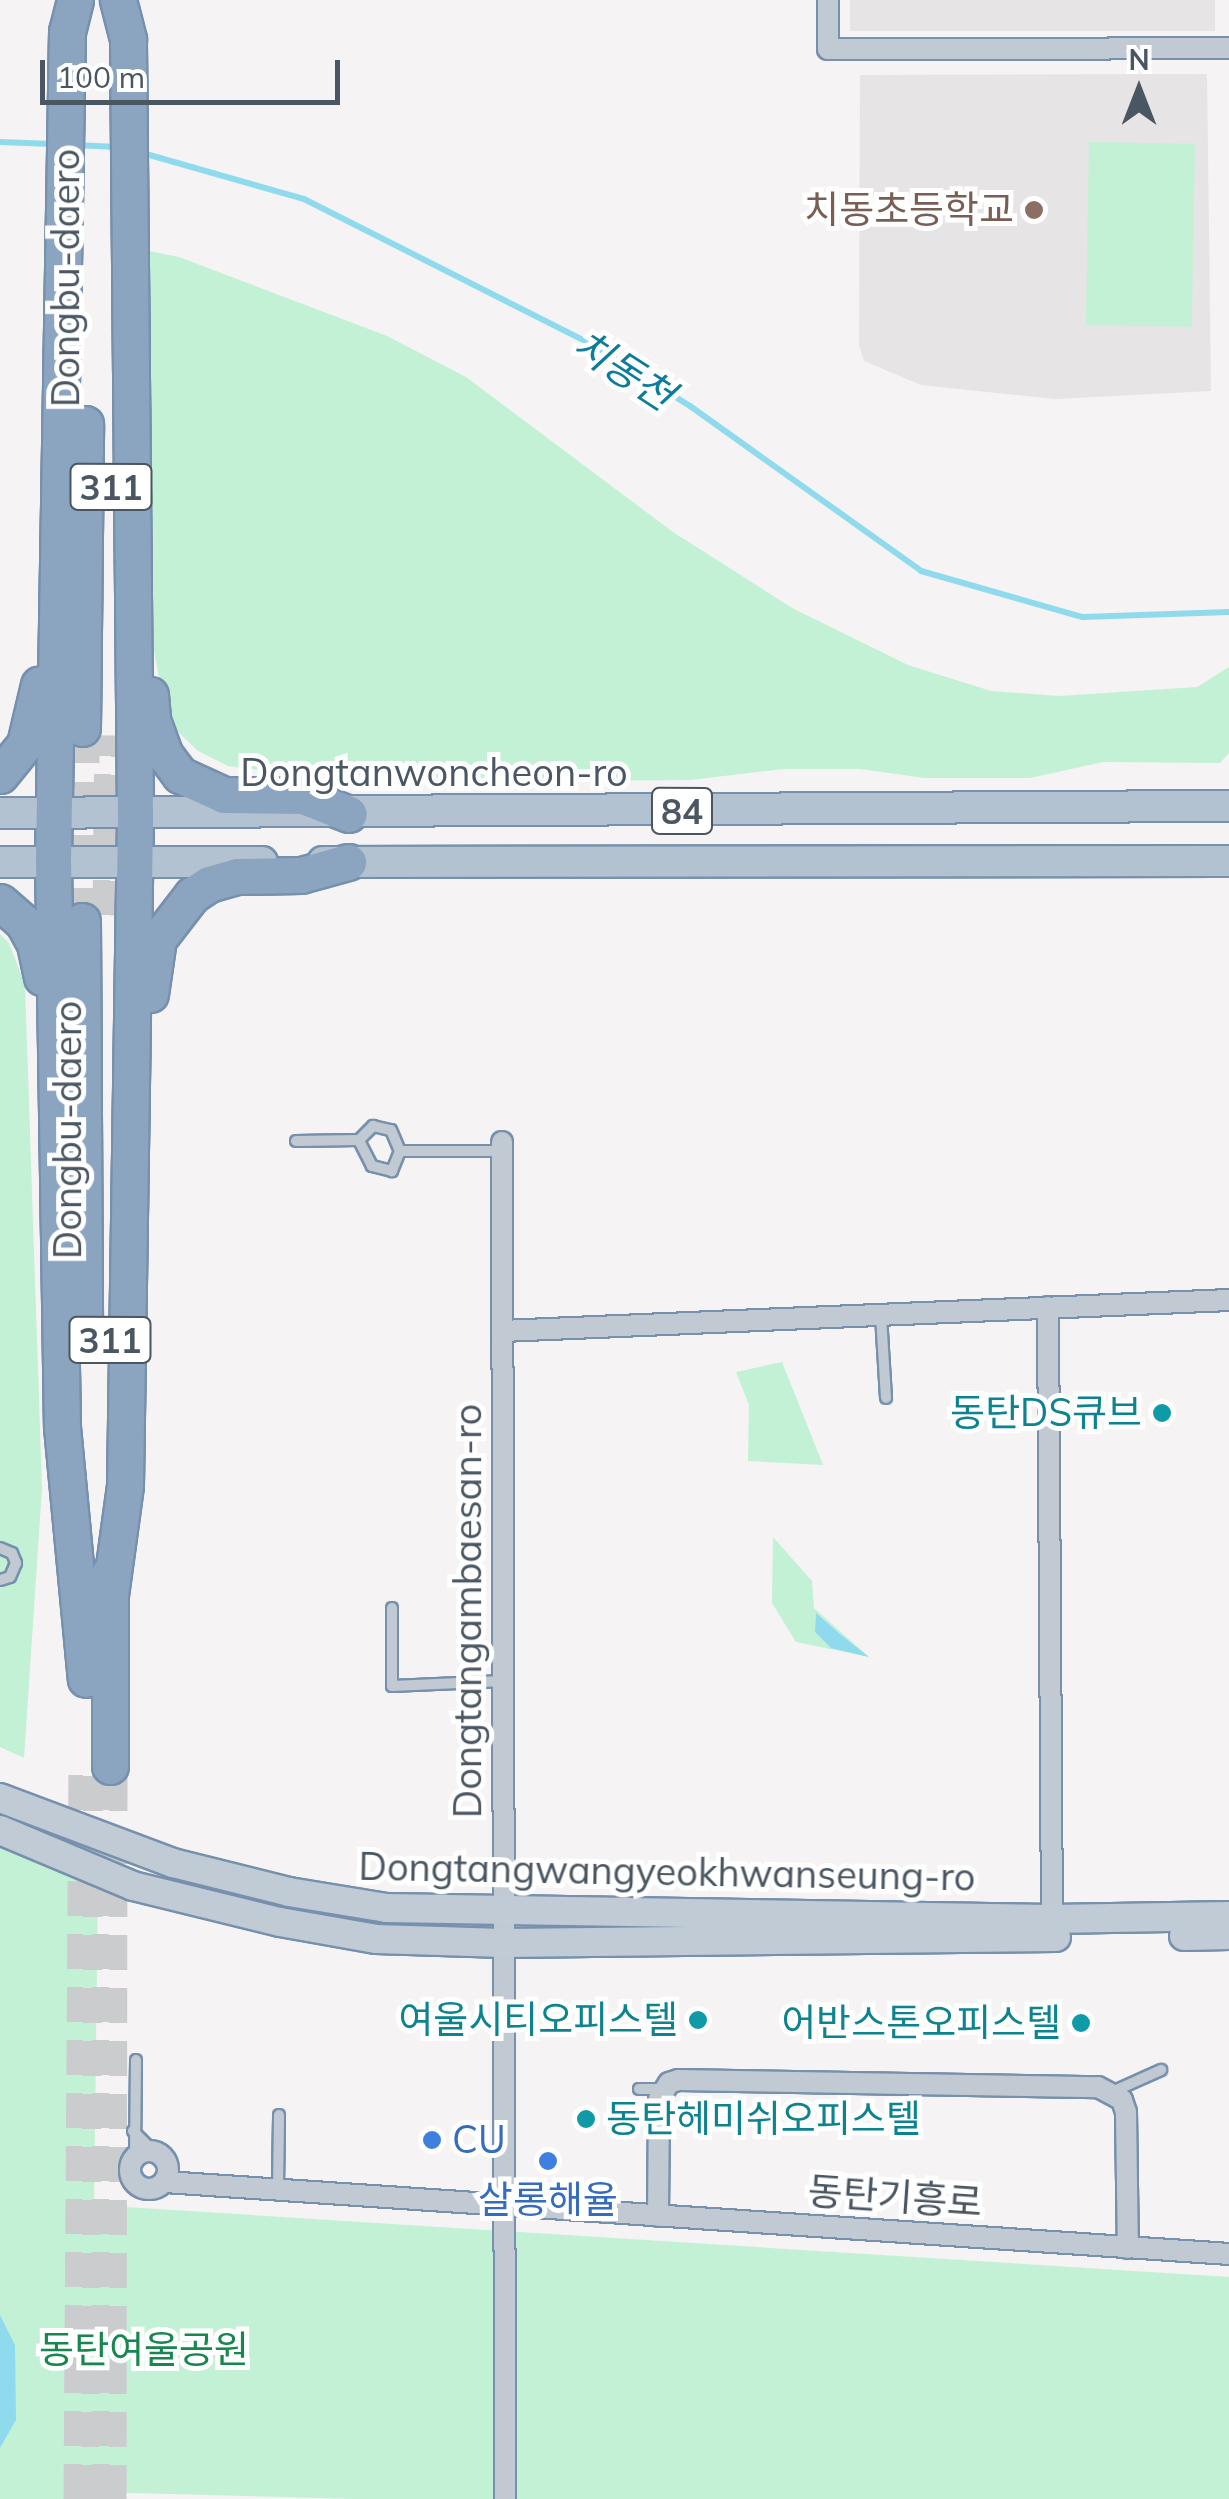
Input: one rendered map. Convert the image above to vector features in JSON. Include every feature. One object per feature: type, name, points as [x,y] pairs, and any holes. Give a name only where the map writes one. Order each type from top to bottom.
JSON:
[{"type":"highway","name":"Dongbu-daero","points":[[86,0],[93,30],[97,237],[97,732]]},
{"type":"highway","points":[[93,30],[114,0]]},
{"type":"highway","points":[[97,237],[133,648],[135,815],[126,1484],[110,1595]]},
{"type":"highway","points":[[86,1679],[62,1428],[52,813],[55,654],[97,237]]},
{"type":"highway","points":[[133,648],[148,674],[158,738],[180,774],[224,795],[303,796],[349,814]]},
{"type":"highway","points":[[0,775],[25,744],[41,674],[55,654]]},
{"type":"highway","points":[[130,1082],[148,1010],[158,939],[192,895],[210,884],[237,876],[301,875],[348,862]]},
{"type":"highway","points":[[0,902],[23,922],[36,944],[55,1078]]},
{"type":"highway","name":"Dongbu-daero","points":[[96,918],[110,1595],[98,1763],[86,1679],[96,918]]},
{"type":"main road","name":"Dongtanwoncheon-ro","points":[[0,813],[1229,806]]},
{"type":"main road","name":"84","points":[[0,862],[1229,861]]},
{"type":"street","points":[[828,0],[828,49],[1229,48]]},
{"type":"street","name":"Dongtangambaesan-ro","points":[[502,1147],[505,2499]]},
{"type":"street","points":[[502,1331],[1229,1300]]},
{"type":"street","points":[[1048,1308],[1052,1918]]},
{"type":"street","name":"Dongtangwangyeokhwanseung-ro","points":[[0,1798],[121,1846],[288,1892],[388,1908],[1052,1918],[1229,1916]]},
{"type":"street","name":"Dongtangwangyeokhwanseung-ro","points":[[0,1830],[133,1886],[280,1922],[376,1939],[504,1943],[1229,1935]]},
{"type":"street","points":[[658,2216],[663,2089],[678,2080],[1098,2087],[1122,2100],[1126,2112],[1128,2248]]},
{"type":"street","points":[[144,2153],[168,2162],[165,2182],[153,2189],[135,2184],[130,2173],[144,2153]]},
{"type":"street","name":"동탄기흥로","points":[[165,2182],[1229,2254]]},
{"type":"lane","points":[[296,1141],[358,1140],[374,1126],[390,1130],[400,1152],[392,1170],[372,1166],[358,1140]]},
{"type":"lane","points":[[400,1152],[502,1147]]},
{"type":"lane","points":[[880,1314],[886,1398]]},
{"type":"lane","points":[[0,1548],[15,1558],[0,1591]]},
{"type":"lane","points":[[392,1608],[392,1686],[503,1681]]},
{"type":"lane","points":[[136,2060],[132,2130],[144,2153]]},
{"type":"lane","points":[[1112,2092],[1160,2070]]},
{"type":"lane","points":[[639,2089],[663,2089]]},
{"type":"lane","points":[[278,2190],[279,2115]]},
{"type":"lane","points":[[132,2130],[144,2153]]},
{"type":"shaded area","points":[[850,0],[1215,0],[1215,31],[850,31]]},
{"type":"shaded area","name":"치동초등학교","points":[[1207,74],[1211,391],[1055,399],[921,385],[864,361],[859,345],[860,75]]},
{"type":"green space","points":[[1089,142],[1195,144],[1192,327],[1086,325]]},
{"type":"green space","points":[[149,251],[179,257],[387,336],[466,377],[673,532],[792,608],[908,665],[991,691],[1059,696],[1197,687],[1229,667],[1229,753],[1220,763],[1103,762],[1030,778],[925,778],[860,769],[784,769],[690,780],[398,782],[332,770],[268,771],[228,766],[198,751],[167,721],[152,640]]},
{"type":"green space","points":[[0,934],[9,943],[25,985],[42,1488],[24,1758],[0,1747]]},
{"type":"green space","points":[[782,1362],[823,1465],[748,1461],[749,1405],[736,1372]]},
{"type":"green space","points":[[773,1537],[812,1581],[814,1608],[869,1657],[796,1642],[772,1603]]},
{"type":"green space","name":"동탄여울공원","points":[[0,1836],[98,1888],[94,2205],[1229,2277],[1229,2499],[355,2499],[93,2492],[92,2499],[0,2499]]},
{"type":"water","points":[[816,1613],[869,1657],[831,1648],[815,1632]]},
{"type":"water","points":[[0,2315],[15,2345],[16,2420],[0,2448]]},
{"type":"waterway","name":"치동천","points":[[0,142],[52,144]]},
{"type":"waterway","name":"치동천","points":[[75,145],[117,147]]},
{"type":"waterway","name":"치동천","points":[[139,152],[304,199],[593,345],[690,406],[921,571],[1083,617],[1229,612]]},
{"type":"tunnel","points":[[82,728],[82,921]]},
{"type":"tunnel","points":[[110,915],[112,735]]},
{"type":"tunnel","points":[[81,2499],[86,1760]]},
{"type":"tunnel","points":[[109,2499],[110,1766]]},
{"type":"place","name":"치동초등학교","points":[[1034,210]]},
{"type":"place","name":"동탄DS큐브","points":[[1162,1413]]},
{"type":"place","name":"여울시티오피스텔","points":[[698,2020]]},
{"type":"place","name":"어반스톤오피스텔","points":[[1081,2023]]},
{"type":"place","name":"동탄헤미쉬오피스텔","points":[[586,2119]]},
{"type":"place","name":"CU","points":[[432,2140]]},
{"type":"place","name":"살롱해율","points":[[548,2161]]}]
